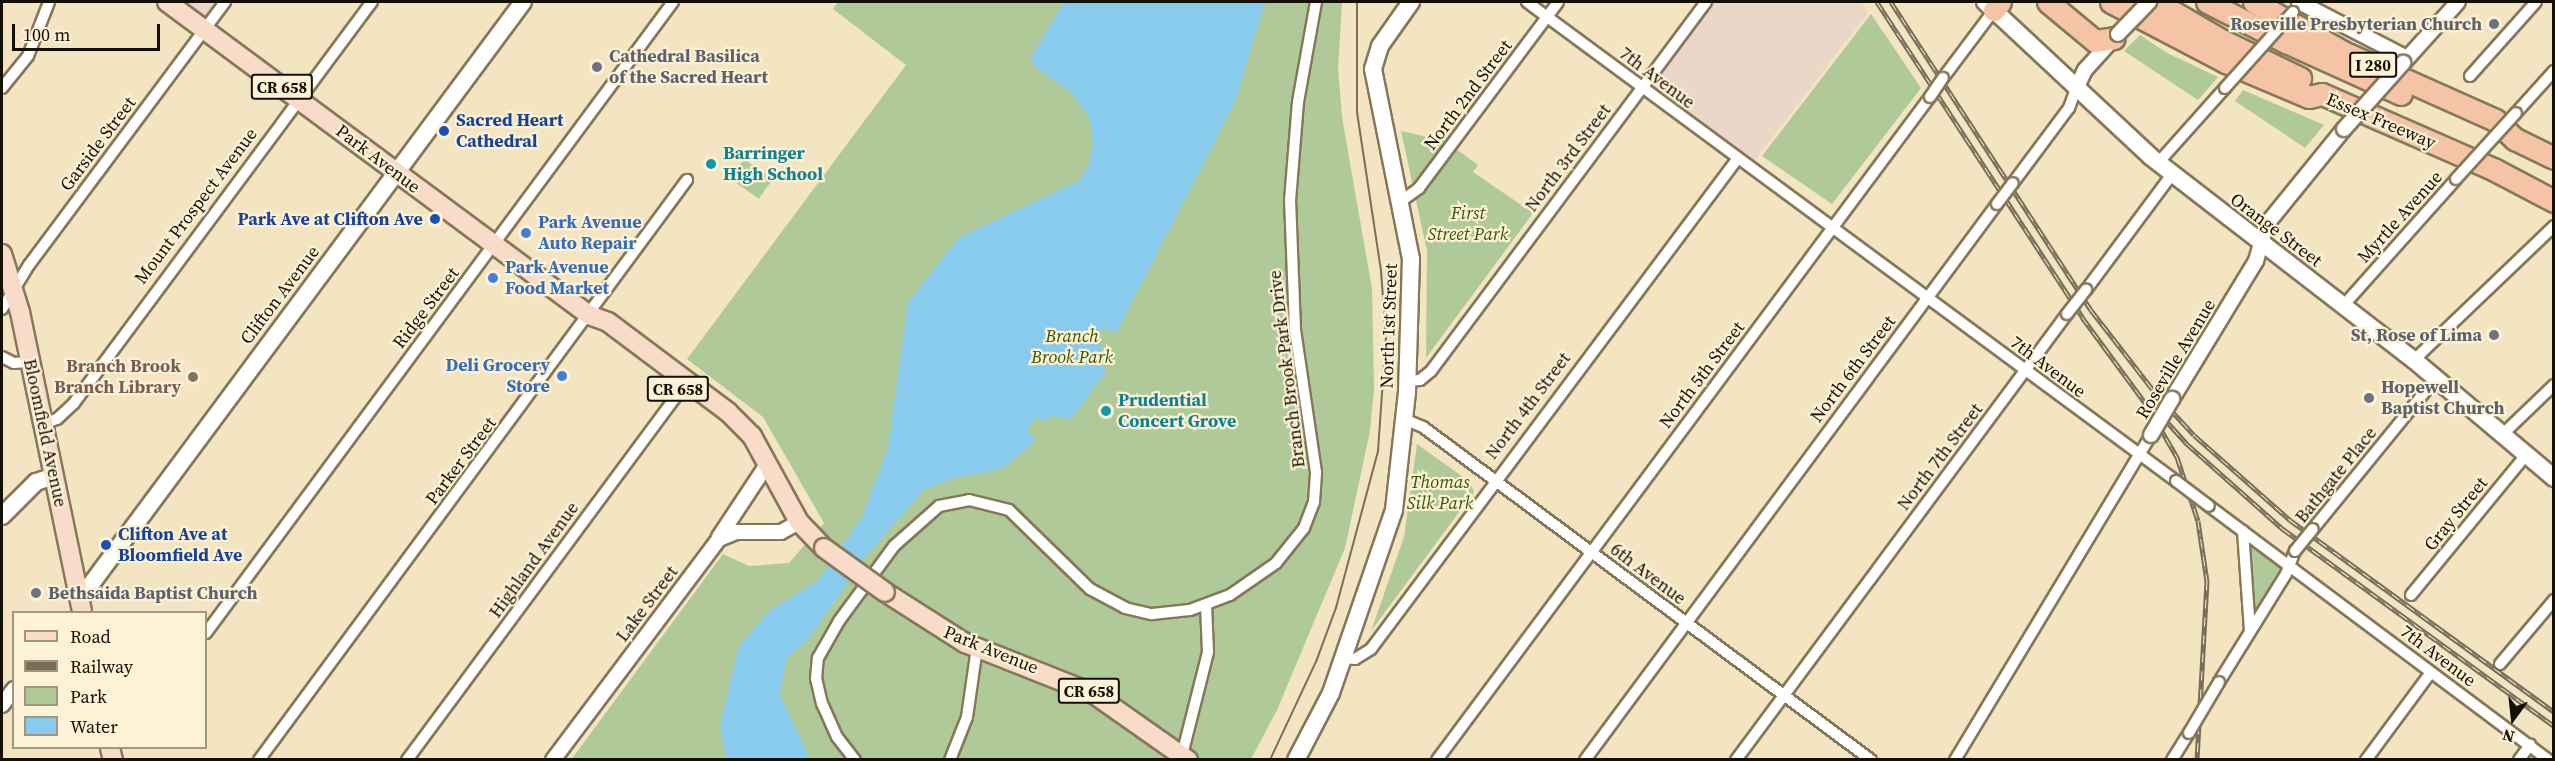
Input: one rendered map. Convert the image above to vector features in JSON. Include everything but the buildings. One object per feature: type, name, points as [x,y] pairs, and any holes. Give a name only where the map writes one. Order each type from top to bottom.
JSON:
[{"type":"highway","points":[[2048,2],[2095,41],[2116,36]]},
{"type":"highway","name":"Essex Freeway","points":[[2111,2],[2226,62],[2309,97],[2322,94],[2474,160],[2553,201]]},
{"type":"highway","points":[[2156,2],[2229,44],[2313,84],[2322,94]]},
{"type":"highway","points":[[2207,2],[2334,65],[2484,130],[2515,139]]},
{"type":"highway","name":"I 280","points":[[2254,2],[2343,52],[2495,120],[2515,139],[2553,158]]},
{"type":"main road","name":"Park Avenue","points":[[167,2],[589,315],[608,322],[683,386],[766,466],[799,522],[824,548],[926,621],[977,648],[1083,688],[1185,757]]},
{"type":"main road","name":"Clifton Avenue","points":[[77,608],[523,2]]},
{"type":"main road","name":"North 1st Street","points":[[1343,658],[1392,523],[1404,419],[1411,259],[1373,69],[1380,46],[1411,2]]},
{"type":"main road","name":"Orange Street","points":[[1993,4],[2076,89],[2158,163],[2414,360],[2553,478]]},
{"type":"main road","name":"Bloomfield Avenue","points":[[2,254],[13,290],[43,423],[77,608]]},
{"type":"main road","points":[[2,516],[36,482],[54,476]]},
{"type":"main road","points":[[1296,759],[1331,693],[1343,658]]},
{"type":"street","points":[[2,88],[28,56],[49,2]]},
{"type":"street","name":"Garside Street","points":[[2,309],[13,290],[225,2]]},
{"type":"street","name":"Mount Prospect Avenue","points":[[43,423],[57,419],[69,410],[372,2]]},
{"type":"street","name":"Ridge Street","points":[[207,632],[673,2]]},
{"type":"street","name":"Branch Brook Park Drive","points":[[855,759],[825,713],[816,679],[818,658],[839,621],[901,538],[945,503],[982,501],[1009,510],[1033,530],[1077,579],[1131,610],[1159,615],[1206,605],[1230,595],[1276,563],[1304,528],[1314,502],[1315,451],[1296,335],[1290,214],[1298,109],[1316,2]]},
{"type":"street","name":"7th Avenue","points":[[1527,2],[2549,759]]},
{"type":"street","name":"North 2nd Street","points":[[1400,202],[1419,188],[1558,2]]},
{"type":"street","name":"North 3rd Street","points":[[1407,381],[1420,380],[1431,370],[1706,2]]},
{"type":"street","name":"North 6th Street","points":[[1585,759],[2069,108],[2085,70],[2149,2]]},
{"type":"street","name":"Roseville Avenue","points":[[1954,759],[2256,261],[2266,225],[2344,129],[2458,2]]},
{"type":"street","points":[[2470,76],[2536,2]]},
{"type":"street","name":"North 5th Street","points":[[1437,759],[1930,97],[1993,4]]},
{"type":"street","points":[[2158,163],[2299,4],[2405,61]]},
{"type":"street","name":"Myrtle Avenue","points":[[2343,306],[2553,71]]},
{"type":"street","name":"North 4th Street","points":[[1343,658],[1355,659],[1367,653],[1738,158]]},
{"type":"street","name":"North 7th Street","points":[[1736,759],[2172,174]]},
{"type":"street","name":"Parker Street","points":[[259,759],[687,180]]},
{"type":"street","points":[[2414,360],[2553,227]]},
{"type":"street","points":[[2,357],[14,363],[30,362]]},
{"type":"street","name":"Bathgate Place","points":[[2172,759],[2250,632],[2289,566],[2295,551],[2436,378]]},
{"type":"street","points":[[2502,435],[2553,385]]},
{"type":"street","name":"Highland Avenue","points":[[407,759],[683,386]]},
{"type":"street","name":"6th Avenue","points":[[1404,419],[1422,427],[1871,759]]},
{"type":"street","name":"Gray Street","points":[[2411,595],[2526,455]]},
{"type":"street","name":"Lake Street","points":[[553,759],[715,543],[766,466]]},
{"type":"street","points":[[715,543],[732,532],[776,533],[799,522]]},
{"type":"street","points":[[2243,531],[2250,632]]},
{"type":"street","points":[[2500,664],[2553,600]]},
{"type":"street","points":[[1185,757],[1208,652],[1206,605]]},
{"type":"street","points":[[950,759],[968,717],[977,648]]},
{"type":"street","points":[[2366,759],[2431,672]]},
{"type":"street","points":[[2,705],[12,692]]},
{"type":"street","points":[[2519,759],[2530,745]]},
{"type":"shaded area","points":[[167,2],[223,2],[204,29]]},
{"type":"shaded area","points":[[1710,2],[1861,2],[1868,13],[1752,164],[1647,87]]},
{"type":"green space","name":"Branch Brook Park","points":[[838,2],[1342,2],[1338,67],[1342,117],[1372,289],[1374,389],[1370,431],[1345,548],[1277,710],[1251,759],[571,760],[723,554],[749,566],[789,563],[824,523],[763,417],[687,359],[906,65],[833,9]]},
{"type":"green space","points":[[1871,14],[1921,88],[1832,204],[1762,156]]},
{"type":"green space","points":[[2140,35],[2167,53],[2218,77],[2198,100],[2124,51]]},
{"type":"green space","points":[[2243,90],[2324,125],[2305,148],[2235,101]]},
{"type":"green space","name":"First Street Park","points":[[1401,131],[1445,141],[1478,165],[1473,172],[1533,213],[1426,358],[1427,251]]},
{"type":"green space","points":[[744,159],[773,179],[759,199],[730,179]]},
{"type":"green space","name":"Thomas Silk Park","points":[[1417,444],[1470,482],[1474,492],[1371,631],[1404,537]]},
{"type":"green space","points":[[2247,539],[2286,569],[2253,621]]},
{"type":"water","points":[[1064,2],[1265,2],[1235,102],[1116,333],[1103,328],[1094,340],[1102,346],[1100,361],[1106,372],[1071,419],[1050,416],[1045,422],[1037,417],[1027,430],[1036,441],[1001,469],[950,479],[924,490],[866,556],[809,638],[786,660],[780,695],[810,759],[727,759],[720,726],[739,646],[770,610],[818,581],[862,517],[888,448],[908,303],[958,238],[1080,180],[1089,164],[1093,144],[1090,119],[1073,94],[1035,67],[1031,57]]},
{"type":"tram line","points":[[1270,760],[1316,662],[1336,608],[1378,451],[1386,338],[1381,271],[1357,112],[1357,2]]},
{"type":"railway","points":[[1877,2],[2082,317],[2148,407],[2177,457],[2198,521],[2207,581],[2197,760]]},
{"type":"railway","points":[[1891,2],[2091,310],[2157,395],[2194,435],[2290,520],[2554,712]]},
{"type":"railway","points":[[2161,415],[2186,443],[2283,529],[2554,726]]},
{"type":"place","name":"Roseville Presbyterian Church","points":[[2494,24]]},
{"type":"place","name":"Cathedral Basilica of the Sacred Heart","points":[[597,67]]},
{"type":"place","name":"Sacred Heart Cathedral","points":[[444,131]]},
{"type":"place","name":"Barringer High School","points":[[711,164]]},
{"type":"place","name":"Park Ave at Clifton Ave","points":[[435,219]]},
{"type":"place","name":"Park Avenue Auto Repair","points":[[526,233]]},
{"type":"place","name":"Park Avenue Food Market","points":[[493,278]]},
{"type":"place","name":"St, Rose of Lima","points":[[2494,335]]},
{"type":"place","name":"Deli Grocery Store","points":[[562,376]]},
{"type":"place","name":"Branch Brook Branch Library","points":[[193,377]]},
{"type":"place","name":"Hopewell Baptist Church","points":[[2369,398]]},
{"type":"place","name":"Prudential Concert Grove","points":[[1106,411]]},
{"type":"place","name":"Clifton Ave at Bloomfield Ave","points":[[106,545]]},
{"type":"place","name":"Bethsaida Baptist Church","points":[[36,593]]}]
